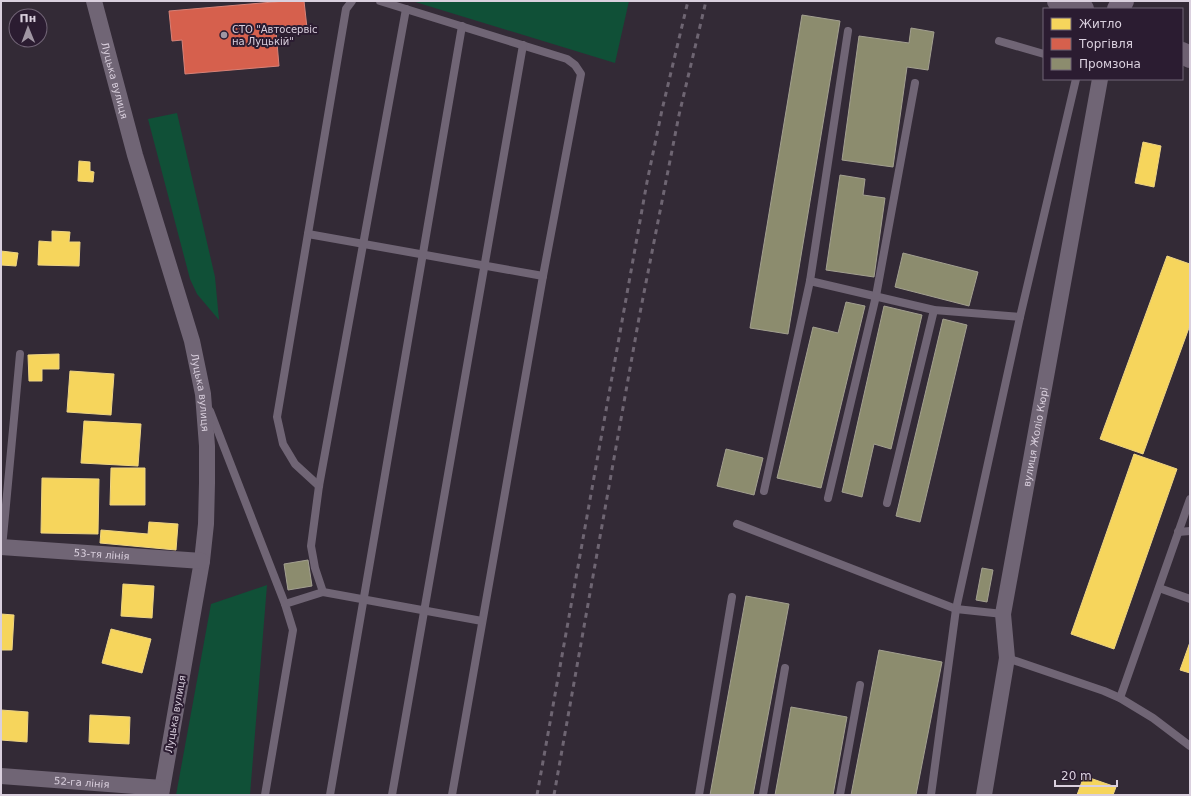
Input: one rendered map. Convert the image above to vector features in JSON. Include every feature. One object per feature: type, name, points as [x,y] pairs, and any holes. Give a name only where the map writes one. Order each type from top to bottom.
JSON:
[{"type":"highway","points":[[1058,1],[1080,8]]},
{"type":"street","name":"Луцька вулиця","points":[[94,1],[135,155],[192,341],[203,394],[207,446],[206,524],[202,561],[161,792]]},
{"type":"street","name":"вулиця Жоліо Кюрі","points":[[984,795],[1007,658],[1003,614],[1100,80]]},
{"type":"street","name":"53-тя лінія","points":[[1,548],[202,561]]},
{"type":"street","name":"52-га лінія","points":[[1,776],[161,792]]},
{"type":"lane","points":[[319,486],[295,464],[283,444],[277,417],[346,9],[352,1]]},
{"type":"lane","points":[[380,1],[566,59],[575,65],[581,74],[543,276],[452,795]]},
{"type":"lane","points":[[323,592],[315,568],[311,546],[319,486],[406,9]]},
{"type":"lane","points":[[330,795],[462,26]]},
{"type":"lane","points":[[764,492],[810,281],[848,31]]},
{"type":"lane","points":[[999,41],[1043,54]]},
{"type":"lane","points":[[392,795],[423,610],[523,45]]},
{"type":"lane","points":[[931,795],[956,608],[1020,317],[1076,80]]},
{"type":"lane","points":[[828,498],[876,296],[915,83]]},
{"type":"lane","points":[[308,234],[543,276]]},
{"type":"lane","points":[[810,281],[934,310],[1020,317]]},
{"type":"lane","points":[[887,503],[934,310]]},
{"type":"lane","points":[[1,548],[20,354]]},
{"type":"lane","points":[[203,394],[285,604],[293,630],[265,795]]},
{"type":"lane","points":[[1120,698],[1190,499]]},
{"type":"lane","points":[[737,524],[956,608],[1003,614]]},
{"type":"lane","points":[[1178,532],[1190,532]]},
{"type":"lane","points":[[1159,588],[1190,599]]},
{"type":"lane","points":[[285,604],[323,592],[482,621]]},
{"type":"lane","points":[[700,795],[732,597]]},
{"type":"lane","points":[[1007,658],[1104,691],[1120,698],[1153,718],[1190,746]]},
{"type":"lane","points":[[763,795],[785,668]]},
{"type":"lane","points":[[840,795],[860,685]]},
{"type":"green space","points":[[412,1],[629,1],[615,63]]},
{"type":"green space","points":[[177,113],[215,277],[219,320],[197,294],[190,279],[148,119]]},
{"type":"green space","points":[[267,585],[250,795],[176,795],[211,604]]},
{"type":"building: Житло","points":[[1143,142],[1161,146],[1154,187],[1135,183]]},
{"type":"building: Житло","points":[[79,161],[90,162],[90,171],[94,172],[93,182],[78,181]]},
{"type":"building: Житло","points":[[52,231],[70,232],[69,242],[80,242],[79,266],[38,265],[39,241],[52,242]]},
{"type":"building: Житло","points":[[1,251],[18,253],[16,266],[1,265]]},
{"type":"building: Житло","points":[[1167,256],[1190,264],[1190,325],[1143,454],[1100,439]]},
{"type":"building: Житло","points":[[59,354],[59,369],[42,369],[42,381],[29,381],[28,355]]},
{"type":"building: Житло","points":[[70,371],[114,374],[111,415],[67,412]]},
{"type":"building: Житло","points":[[84,421],[141,424],[138,466],[81,463]]},
{"type":"building: Житло","points":[[1134,454],[1177,469],[1114,649],[1071,634]]},
{"type":"building: Житло","points":[[111,468],[145,468],[145,505],[110,505]]},
{"type":"building: Житло","points":[[42,478],[99,479],[98,534],[41,533]]},
{"type":"building: Житло","points":[[149,522],[178,524],[176,550],[100,543],[101,530],[148,534]]},
{"type":"building: Житло","points":[[123,584],[154,586],[152,618],[121,616]]},
{"type":"building: Житло","points":[[1,614],[14,615],[12,650],[1,650]]},
{"type":"building: Житло","points":[[111,629],[151,639],[142,673],[102,663]]},
{"type":"building: Житло","points":[[1190,642],[1190,673],[1180,670]]},
{"type":"building: Житло","points":[[1,710],[28,712],[27,742],[1,740]]},
{"type":"building: Житло","points":[[90,715],[130,717],[129,744],[89,742]]},
{"type":"building: Житло","points":[[1084,776],[1116,787],[1113,795],[1077,795]]},
{"type":"building: Торгівля","name":"СТО \"Автосервіс на Луцькій\"","points":[[285,1],[304,1],[307,28],[276,31],[279,66],[185,74],[182,40],[172,41],[169,11]]},
{"type":"building: Промзона","points":[[802,15],[840,21],[788,334],[750,328]]},
{"type":"building: Промзона","points":[[911,28],[934,32],[928,70],[907,67],[893,167],[842,160],[859,36],[909,43]]},
{"type":"building: Промзона","points":[[840,175],[865,179],[863,195],[885,198],[874,277],[826,270]]},
{"type":"building: Промзона","points":[[903,253],[978,272],[969,306],[895,287]]},
{"type":"building: Промзона","points":[[846,302],[865,306],[821,488],[777,478],[813,327],[838,333]]},
{"type":"building: Промзона","points":[[884,306],[922,315],[891,449],[874,444],[862,497],[842,492]]},
{"type":"building: Промзона","points":[[943,319],[967,325],[920,522],[896,516]]},
{"type":"building: Промзона","points":[[726,449],[763,458],[754,495],[717,486]]},
{"type":"building: Промзона","points":[[308,560],[312,586],[288,590],[284,564]]},
{"type":"building: Промзона","points":[[982,568],[993,570],[987,602],[976,600]]},
{"type":"building: Промзона","points":[[746,596],[789,604],[753,795],[710,795]]},
{"type":"building: Промзона","points":[[879,650],[942,662],[916,795],[851,795]]},
{"type":"building: Промзона","points":[[791,707],[847,717],[833,795],[775,795]]},
{"type":"railway","points":[[537,795],[647,182],[662,110],[688,1]]},
{"type":"railway","points":[[554,795],[639,318],[679,115],[706,1]]},
{"type":"place","name":"СТО \"Автосервіс на Луцькій\"","points":[[224,35]]}]
